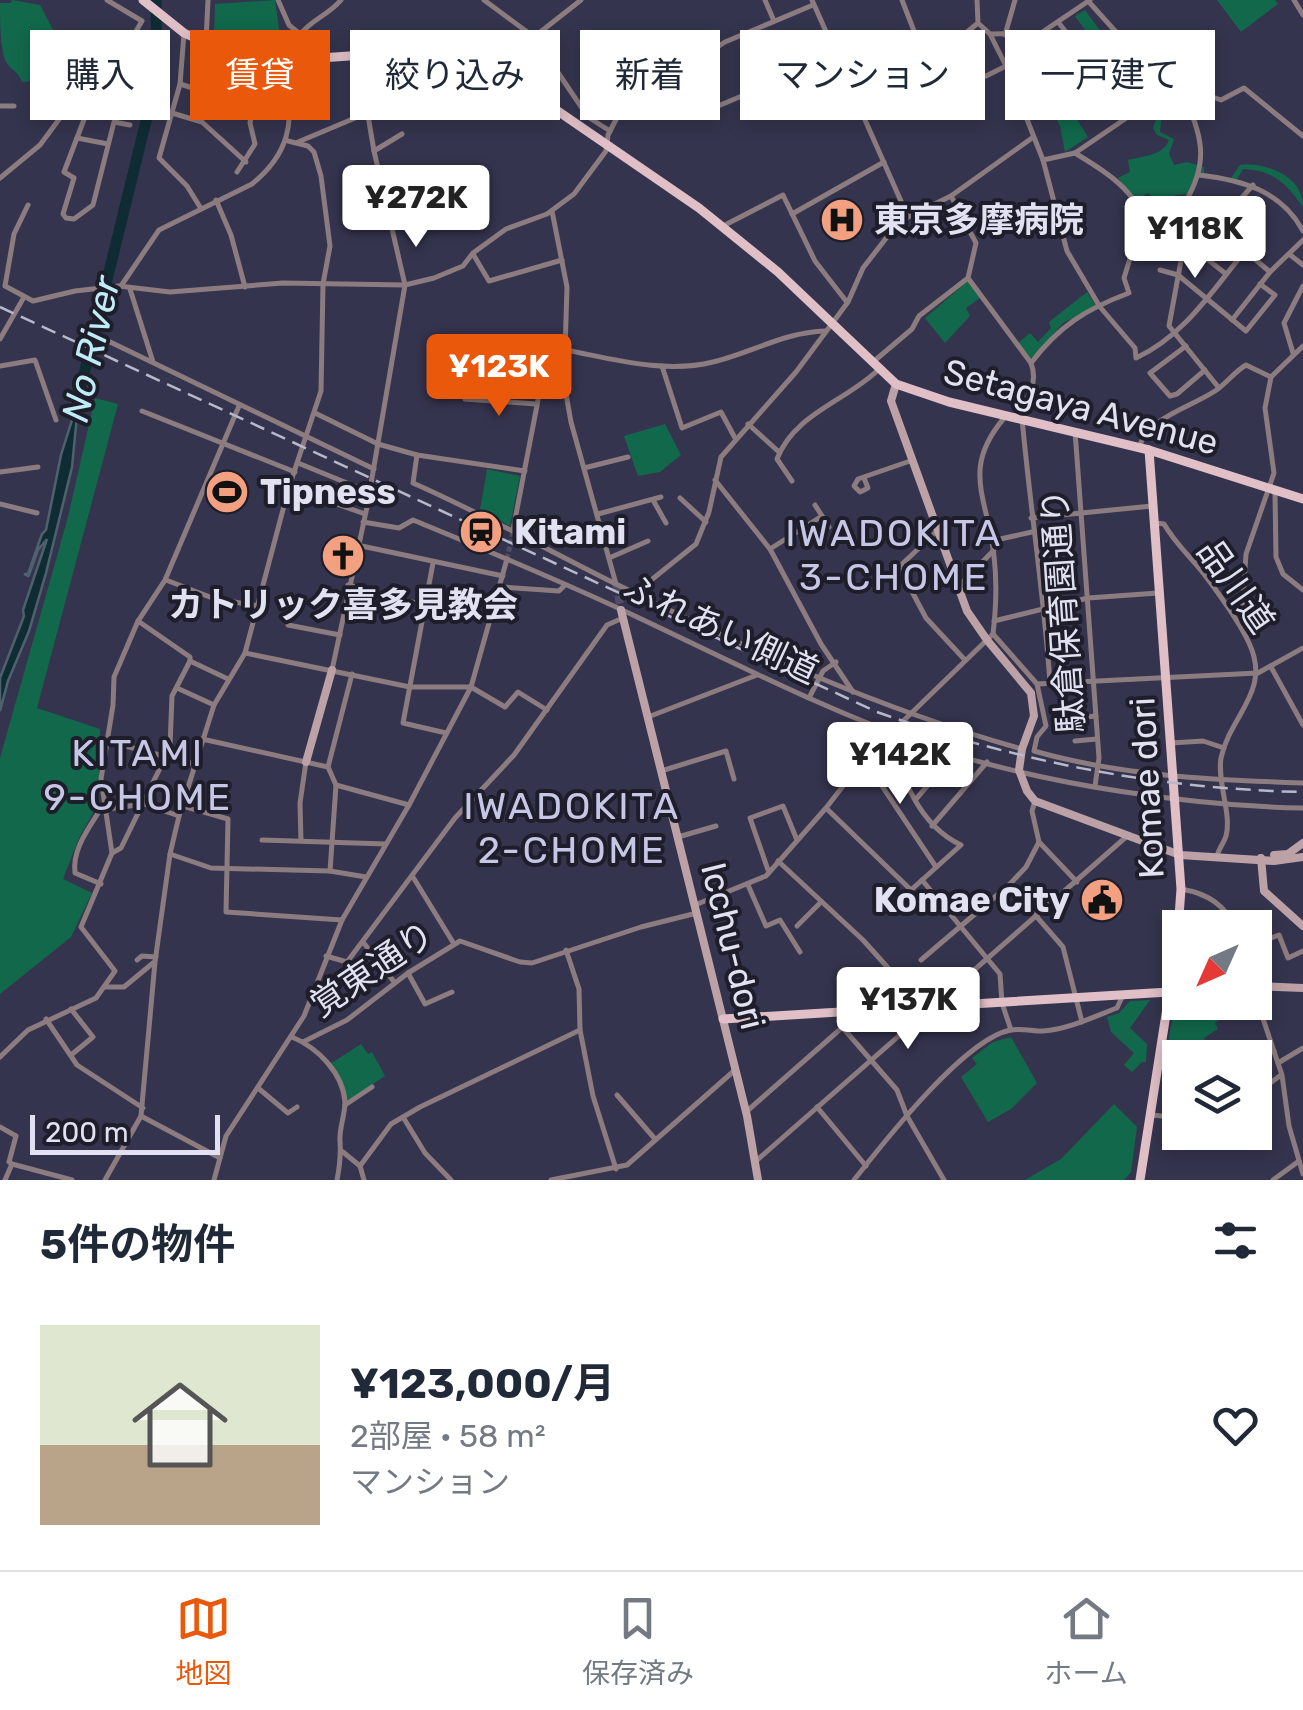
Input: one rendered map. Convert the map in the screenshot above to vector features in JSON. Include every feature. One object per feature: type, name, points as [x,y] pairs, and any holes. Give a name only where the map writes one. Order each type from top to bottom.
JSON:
[{"type":"main road","points":[[144,0],[190,35]]},
{"type":"main road","points":[[560,112],[723,226],[832,321]]},
{"type":"main road","name":"Setagaya Avenue","points":[[832,321],[874,367],[896,384],[1144,448],[1303,499]]},
{"type":"main road","name":"Komae dori","points":[[1144,448],[1155,506],[1180,855],[1179,910]]},
{"type":"main road","points":[[723,1019],[1162,992]]},
{"type":"main road","name":"Komae dori","points":[[1140,1180],[1168,1020]]},
{"type":"street","points":[[107,0],[142,21],[137,30]]},
{"type":"street","points":[[207,30],[208,0]]},
{"type":"street","points":[[278,0],[296,30]]},
{"type":"street","points":[[306,30],[332,12],[341,0]]},
{"type":"street","points":[[484,0],[523,30]]},
{"type":"street","points":[[543,30],[581,0]]},
{"type":"street","points":[[765,0],[774,21]]},
{"type":"street","points":[[902,0],[914,30]]},
{"type":"street","points":[[977,0],[978,23],[990,34],[1005,64]]},
{"type":"street","points":[[1006,30],[1015,0]]},
{"type":"street","points":[[1045,30],[1088,0],[1114,30]]},
{"type":"street","points":[[1294,0],[1303,15]]},
{"type":"street","points":[[720,45],[813,2],[825,30]]},
{"type":"street","points":[[1058,22],[1064,30]]},
{"type":"street","points":[[969,30],[978,23]]},
{"type":"street","points":[[180,30],[180,84],[159,158],[188,186],[200,207]]},
{"type":"street","points":[[990,34],[1005,34]]},
{"type":"street","points":[[560,76],[588,117],[610,131]]},
{"type":"street","points":[[180,84],[253,108],[250,123],[255,144],[237,172]]},
{"type":"street","points":[[1215,98],[1221,100],[1244,88],[1303,136]]},
{"type":"street","points":[[0,106],[14,106]]},
{"type":"street","points":[[172,113],[202,122],[246,162]]},
{"type":"street","points":[[298,142],[350,119]]},
{"type":"street","points":[[0,178],[40,145],[59,120]]},
{"type":"street","points":[[84,120],[64,172],[74,178],[63,214],[66,218],[74,219],[93,206],[114,122],[130,126]]},
{"type":"street","points":[[120,286],[159,230],[264,175],[288,141],[289,120]]},
{"type":"street","points":[[301,841],[300,803],[306,762],[340,635],[374,468],[405,284],[368,120]]},
{"type":"street","points":[[28,205],[14,234],[5,286],[41,301],[120,286],[170,292],[283,283],[405,284],[463,266],[472,254],[506,229],[552,211],[574,194],[606,152],[616,120]]},
{"type":"street","points":[[865,120],[908,217]]},
{"type":"street","points":[[1026,120],[1043,160],[1066,252],[1100,307],[1130,342],[1136,358],[1152,352],[1179,331],[1245,251]]},
{"type":"street","points":[[1043,160],[1075,153],[1123,120]]},
{"type":"street","points":[[1194,120],[1202,140],[1199,175],[1186,202],[1270,272]]},
{"type":"street","points":[[374,151],[402,134]]},
{"type":"street","points":[[76,137],[108,144]]},
{"type":"street","points":[[636,593],[696,544],[706,522],[721,457],[796,372],[848,302],[862,268],[908,217],[951,196],[1032,138]]},
{"type":"street","points":[[105,1180],[142,1112],[155,959],[179,816],[214,706],[244,653],[294,472],[315,413],[324,366],[323,284],[330,246],[318,164],[308,146],[288,141]]},
{"type":"street","points":[[1032,363],[1058,330],[1129,293],[1124,278],[1132,252],[1150,240],[1143,211],[1125,189],[1075,153]]},
{"type":"street","points":[[792,214],[884,162]]},
{"type":"street","points":[[1199,175],[1253,185],[1294,214],[1303,231]]},
{"type":"street","points":[[1220,388],[1169,326],[1182,255],[1196,250],[1253,185]]},
{"type":"street","points":[[723,226],[783,195],[816,262],[848,302]]},
{"type":"street","points":[[792,482],[777,459],[798,426],[864,382],[919,316],[968,278],[976,243],[951,196]]},
{"type":"street","points":[[216,200],[231,235],[245,288]]},
{"type":"street","points":[[552,211],[567,287],[564,383],[616,584]]},
{"type":"street","points":[[1232,320],[1270,272],[1303,240]]},
{"type":"street","points":[[1196,250],[1226,274]]},
{"type":"street","points":[[472,254],[489,281],[562,260]]},
{"type":"street","points":[[1289,254],[1303,264]]},
{"type":"street","points":[[1160,270],[1178,275],[1246,332],[1275,295],[1260,284]]},
{"type":"street","points":[[968,278],[1032,363],[1036,376],[1029,398],[1015,417],[988,437],[978,462],[994,550],[994,622],[990,637]]},
{"type":"street","points":[[1294,352],[1284,323],[1303,286]]},
{"type":"street","points":[[130,289],[153,363]]},
{"type":"street","points":[[0,339],[24,297]]},
{"type":"street","points":[[566,350],[662,366],[717,362],[807,332],[825,331]]},
{"type":"street","points":[[106,340],[374,468]]},
{"type":"street","points":[[1186,346],[1150,374],[1170,396],[1205,370]]},
{"type":"street","points":[[1303,346],[1270,376],[1265,408],[1274,473],[1276,557],[1283,574],[1303,590]]},
{"type":"street","points":[[0,366],[35,360],[56,420]]},
{"type":"street","points":[[1144,448],[1144,436],[1163,420],[1220,388],[1246,365],[1270,376]]},
{"type":"street","points":[[662,366],[682,428],[721,412],[735,438]]},
{"type":"street","points":[[512,531],[538,395],[546,388],[564,383]]},
{"type":"street","points":[[896,384],[892,401],[971,620],[1037,684],[1046,726],[1034,750],[1137,772],[1220,781],[1303,782]]},
{"type":"street","points":[[464,399],[536,404]]},
{"type":"street","points":[[0,1057],[28,1030],[96,998],[114,968],[81,927],[112,853],[101,779],[114,677],[138,621],[165,580],[239,406]]},
{"type":"street","points":[[142,411],[294,472]]},
{"type":"street","points":[[315,413],[378,444],[417,455],[525,471]]},
{"type":"street","points":[[1015,417],[1044,608],[1050,683]]},
{"type":"street","points":[[748,424],[780,452]]},
{"type":"street","name":"駄倉保育園通り","points":[[1074,431],[1098,740],[1095,786]]},
{"type":"street","points":[[417,455],[413,483],[616,584],[855,694],[1022,749]]},
{"type":"street","points":[[584,468],[628,457]]},
{"type":"street","points":[[864,478],[913,460]]},
{"type":"street","points":[[298,463],[369,492]]},
{"type":"street","points":[[0,472],[38,467]]},
{"type":"street","points":[[714,479],[770,549],[821,644],[855,694]]},
{"type":"street","points":[[290,487],[364,518]]},
{"type":"street","points":[[1240,628],[1246,554],[1272,488]]},
{"type":"street","points":[[598,514],[662,497]]},
{"type":"street","points":[[680,498],[706,522]]},
{"type":"street","points":[[653,500],[666,524]]},
{"type":"street","points":[[0,504],[37,513]]},
{"type":"street","points":[[815,505],[828,527]]},
{"type":"street","points":[[1031,518],[1155,506]]},
{"type":"street","points":[[770,549],[822,516]]},
{"type":"street","name":"ふれあい側道","points":[[364,518],[399,528],[414,520],[564,584],[809,698],[955,754],[1095,786],[1176,798],[1303,808]]},
{"type":"street","name":"品川道","points":[[1156,524],[1164,524],[1173,541],[1205,575],[1250,644],[1258,673],[1224,748],[1220,781],[1227,835],[1217,856]]},
{"type":"street","points":[[936,531],[900,567],[926,618],[965,660]]},
{"type":"street","points":[[990,541],[1032,532]]},
{"type":"street","points":[[609,558],[648,541]]},
{"type":"street","points":[[357,545],[503,576]]},
{"type":"street","points":[[958,588],[994,550]]},
{"type":"street","name":"覚東通り","points":[[214,1180],[226,1136],[304,1016],[342,920],[472,688],[507,559]]},
{"type":"street","points":[[433,563],[403,723],[447,733]]},
{"type":"street","points":[[165,580],[215,599],[259,606]]},
{"type":"street","points":[[501,587],[559,590],[564,584]]},
{"type":"street","points":[[348,585],[423,605]]},
{"type":"street","points":[[994,622],[1088,598],[1161,592]]},
{"type":"street","points":[[326,956],[348,962],[455,818],[514,754],[607,625],[622,614]]},
{"type":"street","name":"Icchu-dori","points":[[622,614],[746,1112],[758,1180]]},
{"type":"street","points":[[112,853],[122,848],[166,758],[172,696],[190,661],[190,657],[138,621]]},
{"type":"street","points":[[288,625],[340,635]]},
{"type":"street","points":[[990,637],[1031,693],[1034,716],[1022,749],[1020,770],[1035,801],[1180,855],[1274,861],[1303,857]]},
{"type":"street","name":"覚東通り","points":[[303,1042],[348,1020],[408,973],[460,941],[520,962],[532,962],[696,909],[748,885],[769,872],[864,759],[990,637]]},
{"type":"street","points":[[1037,684],[1258,673],[1303,648]]},
{"type":"street","points":[[244,653],[410,687],[472,688],[505,707],[518,692],[547,710]]},
{"type":"street","points":[[190,661],[228,679]]},
{"type":"street","points":[[809,698],[819,678],[836,662]]},
{"type":"street","points":[[1271,666],[1303,725]]},
{"type":"street","points":[[330,871],[336,786],[328,768],[352,674]]},
{"type":"street","points":[[648,717],[757,675]]},
{"type":"street","points":[[176,688],[214,706]]},
{"type":"street","points":[[1074,718],[1096,716]]},
{"type":"street","points":[[826,808],[912,890],[961,845],[932,826],[908,786],[892,732]]},
{"type":"street","points":[[202,740],[328,768]]},
{"type":"street","points":[[1076,741],[1098,740]]},
{"type":"street","points":[[106,741],[194,764]]},
{"type":"street","points":[[1171,743],[1202,741],[1224,748]]},
{"type":"street","points":[[661,771],[726,751],[734,778]]},
{"type":"street","points":[[916,799],[955,754]]},
{"type":"street","points":[[864,759],[936,867]]},
{"type":"street","points":[[932,826],[987,762]]},
{"type":"street","points":[[336,786],[409,805]]},
{"type":"street","points":[[1035,801],[1032,811],[1039,842],[1077,882]]},
{"type":"street","points":[[104,807],[144,804],[179,816]]},
{"type":"street","points":[[183,806],[228,819],[226,912],[342,920]]},
{"type":"street","points":[[769,872],[750,818],[783,806],[797,840]]},
{"type":"street","points":[[101,884],[74,873],[73,867],[82,838],[104,807]]},
{"type":"street","points":[[678,837],[716,826]]},
{"type":"street","points":[[756,1161],[1128,835]]},
{"type":"street","points":[[262,840],[386,844]]},
{"type":"street","points":[[920,960],[1009,885],[1026,867],[1039,842]]},
{"type":"street","points":[[1261,858],[1288,854],[1303,843]]},
{"type":"street","points":[[170,854],[211,868],[330,871],[366,877]]},
{"type":"street","points":[[1261,858],[1264,891],[1303,926]]},
{"type":"street","points":[[778,861],[863,940],[898,979]]},
{"type":"street","points":[[414,877],[454,944]]},
{"type":"street","points":[[922,880],[1000,974],[1002,1003],[1011,1030]]},
{"type":"street","points":[[748,885],[766,926],[780,920],[792,930],[800,952]]},
{"type":"street","points":[[1009,885],[1063,946],[1082,1022]]},
{"type":"street","points":[[1181,889],[1218,903],[1225,910]]},
{"type":"street","points":[[792,930],[820,902]]},
{"type":"street","points":[[1272,937],[1278,935],[1288,958],[1303,951]]},
{"type":"street","points":[[363,941],[395,983]]},
{"type":"street","points":[[566,950],[580,989],[580,1030],[593,1096],[616,1169]]},
{"type":"street","points":[[137,960],[142,956],[155,959]]},
{"type":"street","points":[[105,987],[124,987],[155,959]]},
{"type":"street","points":[[408,973],[426,1004],[452,992]]},
{"type":"street","points":[[1272,987],[1303,988]]},
{"type":"street","points":[[854,1180],[907,1116],[985,1041],[1011,1030],[1045,1031],[1082,1022],[1117,1008],[1122,994]]},
{"type":"street","points":[[71,1009],[93,1037],[71,1056]]},
{"type":"street","points":[[746,1112],[843,1028],[853,1018],[852,1011]]},
{"type":"street","points":[[46,1020],[77,1065],[142,1112],[220,1158]]},
{"type":"street","points":[[1263,1020],[1282,1074],[1289,1126],[1303,1174]]},
{"type":"street","points":[[843,1028],[897,1090],[907,1116],[944,1180]]},
{"type":"street","points":[[360,1166],[391,1124],[580,1030]]},
{"type":"street","points":[[292,1037],[303,1042],[333,1070],[341,1084],[345,1105],[337,1180]]},
{"type":"street","points":[[1278,1063],[1303,1048]]},
{"type":"street","points":[[551,1180],[627,1165],[735,1070]]},
{"type":"street","points":[[1272,1081],[1282,1074]]},
{"type":"street","points":[[345,1105],[372,1087]]},
{"type":"street","points":[[258,1088],[288,1112],[297,1108]]},
{"type":"street","points":[[617,1094],[656,1139]]},
{"type":"street","points":[[817,1107],[866,1166]]},
{"type":"street","points":[[1150,1114],[1162,1116]]},
{"type":"street","points":[[404,1117],[425,1153],[452,1180]]},
{"type":"street","points":[[0,1126],[16,1136],[9,1162],[72,1180]]},
{"type":"street","points":[[343,1152],[360,1166],[364,1180]]},
{"type":"street","points":[[1274,1180],[1299,1161]]},
{"type":"street","points":[[5,1180],[12,1164]]},
{"type":"green space","points":[[12,0],[40,5],[53,30],[30,30],[30,81],[22,82],[4,56],[0,3]]},
{"type":"green space","points":[[275,0],[279,30],[214,30],[215,4]]},
{"type":"green space","points":[[1217,0],[1275,0],[1278,4],[1241,32]]},
{"type":"green space","points":[[1085,10],[1100,30],[1085,30],[1075,16]]},
{"type":"green space","points":[[1057,120],[1077,120],[1088,137],[1065,152]]},
{"type":"green space","points":[[1156,120],[1161,120],[1160,132],[1174,139],[1169,154],[1174,165],[1187,162],[1204,167],[1204,173],[1231,178],[1240,165],[1271,169],[1297,187],[1303,207],[1278,180],[1263,172],[1243,169],[1236,181],[1199,175],[1188,194],[1176,195],[1159,206],[1148,193],[1137,201],[1118,178],[1130,172],[1128,160],[1157,152],[1166,145],[1169,140],[1157,135],[1153,128]]},
{"type":"green space","points":[[968,281],[980,298],[966,308],[970,316],[945,343],[925,318]]},
{"type":"green space","points":[[1087,292],[1096,306],[1063,323],[1031,359],[1017,344],[1030,333],[1038,342],[1051,328],[1049,322]]},
{"type":"green space","points":[[95,398],[118,404],[37,708],[100,729],[99,802],[63,879],[92,893],[71,937],[0,994],[0,758],[68,517]]},
{"type":"green space","points":[[665,424],[681,455],[660,472],[638,476],[624,436]]},
{"type":"green space","points":[[487,469],[520,476],[510,526],[480,510]]},
{"type":"green space","points":[[1150,1000],[1130,1028],[1147,1044],[1146,1062],[1132,1072],[1124,1065],[1134,1053],[1111,1032],[1107,1017],[1119,1013],[1130,1001]]},
{"type":"green space","points":[[1172,1020],[1219,1020],[1215,1023],[1218,1029],[1205,1040],[1168,1040]]},
{"type":"green space","points":[[1011,1037],[1037,1083],[1011,1109],[988,1122],[961,1077],[977,1064],[972,1058],[993,1042]]},
{"type":"green space","points":[[361,1044],[368,1054],[372,1052],[385,1076],[347,1101],[339,1074],[330,1064]]},
{"type":"green space","points":[[1114,1104],[1137,1127],[1131,1172],[1124,1180],[1025,1180],[1061,1159]]},
{"type":"water","points":[[81,371],[85,373],[83,380],[88,380],[78,405],[72,467],[29,631],[0,711],[0,678],[47,539],[38,550],[29,575],[24,574],[28,574],[46,530],[72,420],[71,400]]},
{"type":"waterway","name":"No River","points":[[81,386],[157,76],[156,0]]},
{"type":"tunnel","points":[[507,559],[513,531]]},
{"type":"tunnel","points":[[616,584],[621,610]]},
{"type":"railway","points":[[0,307],[877,712],[981,745],[1087,769],[1194,785],[1303,792]]},
{"type":"place","name":"東京多摩病院","points":[[842,220]]},
{"type":"place","name":"Tipness","points":[[227,492]]},
{"type":"place","name":"Kitami","points":[[481,532]]},
{"type":"place","name":"カトリック喜多見教会","points":[[343,556]]},
{"type":"place","name":"Komae City","points":[[1102,900]]},
{"type":"district","name":"IWADOKITA 3-CHOME","points":[[894,555]]},
{"type":"district","name":"KITAMI 9-CHOME","points":[[138,774]]},
{"type":"district","name":"IWADOKITA 2-CHOME","points":[[572,828]]}]
